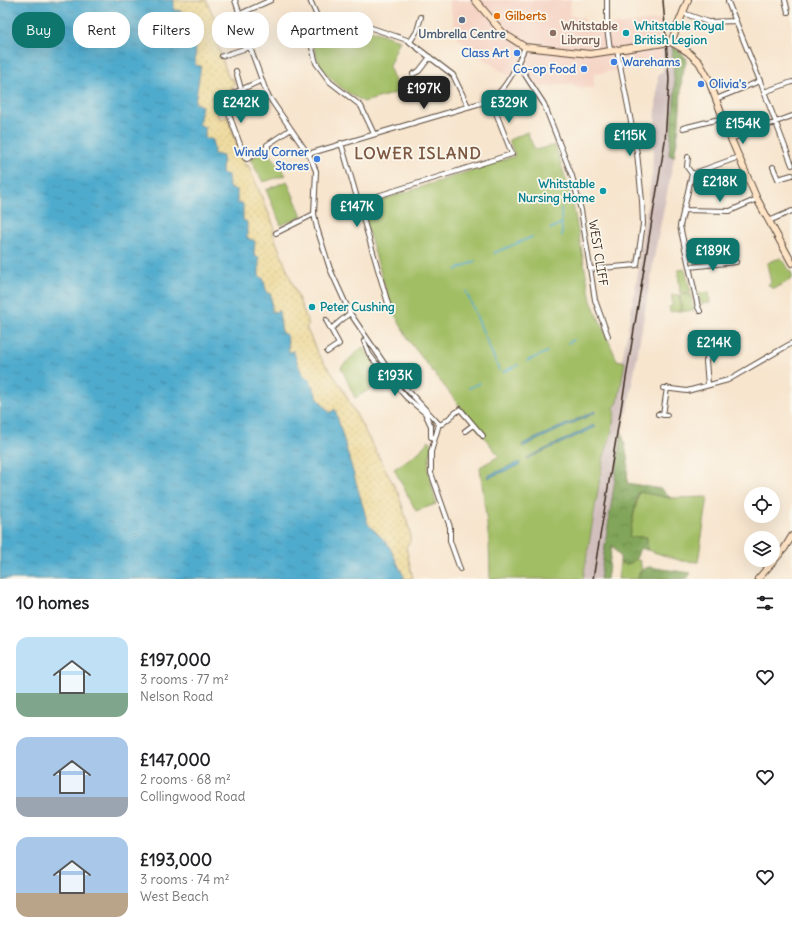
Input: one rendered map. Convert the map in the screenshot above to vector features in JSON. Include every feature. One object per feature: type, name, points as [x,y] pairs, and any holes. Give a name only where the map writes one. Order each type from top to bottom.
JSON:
[{"type":"main road","points":[[475,0],[503,33],[525,47],[578,54],[671,42],[688,52],[699,62],[708,78],[731,139],[757,199],[792,263]]},
{"type":"main road","points":[[671,42],[688,0]]},
{"type":"main road","points":[[758,579],[784,549],[792,536]]},
{"type":"street","points":[[235,0],[239,12]]},
{"type":"street","points":[[244,12],[271,0]]},
{"type":"street","points":[[310,0],[315,12]]},
{"type":"street","points":[[607,0],[610,49]]},
{"type":"street","points":[[785,0],[788,12]]},
{"type":"street","points":[[728,2],[792,165]]},
{"type":"street","points":[[683,13],[708,22],[736,21]]},
{"type":"street","points":[[410,42],[417,31],[421,17]]},
{"type":"street","points":[[373,29],[410,42],[453,75],[468,106]]},
{"type":"street","points":[[308,154],[341,143],[492,100],[504,88],[518,64],[525,47]]},
{"type":"street","points":[[222,56],[247,48]]},
{"type":"street","points":[[250,48],[267,94],[308,154],[316,171],[317,177],[314,214],[330,269],[350,313],[388,369],[439,424]]},
{"type":"street","points":[[312,48],[316,63],[330,82],[361,106],[374,134]]},
{"type":"street","points":[[590,270],[637,265],[643,224],[637,153],[618,50]]},
{"type":"street","points":[[413,74],[419,71],[430,57]]},
{"type":"street","name":"WEST CLIFF","points":[[518,64],[544,104],[569,168],[581,210],[597,309],[608,336]]},
{"type":"street","points":[[236,71],[241,89]]},
{"type":"street","points":[[262,80],[223,98],[245,158],[247,159],[268,147],[267,145],[291,129]]},
{"type":"street","points":[[716,98],[760,81]]},
{"type":"street","points":[[764,92],[792,82]]},
{"type":"street","points":[[358,202],[512,154],[492,100]]},
{"type":"street","points":[[731,139],[792,116]]},
{"type":"street","points":[[683,128],[723,118]]},
{"type":"street","points":[[341,143],[389,307]]},
{"type":"street","points":[[688,157],[687,167],[692,174],[680,226],[698,308],[700,311]]},
{"type":"street","points":[[692,174],[739,157]]},
{"type":"street","points":[[773,167],[778,179],[792,175]]},
{"type":"street","points":[[683,210],[730,211],[757,199]]},
{"type":"street","points":[[769,222],[792,211]]},
{"type":"street","points":[[276,234],[314,214]]},
{"type":"street","points":[[689,267],[736,262]]},
{"type":"street","points":[[331,329],[350,313]]},
{"type":"street","points":[[326,320],[339,344],[327,352]]},
{"type":"street","points":[[364,341],[369,354],[410,401],[425,413],[431,426],[431,437],[435,438]]},
{"type":"street","points":[[708,385],[706,361],[712,342]]},
{"type":"street","points":[[663,415],[665,388],[687,391],[728,380],[792,343]]},
{"type":"street","points":[[439,424],[442,424],[460,409],[483,436]]},
{"type":"street","points":[[439,424],[430,457],[431,473],[450,527],[450,541],[460,569]]},
{"type":"street","points":[[465,431],[473,425]]},
{"type":"shaded area","points":[[449,0],[571,0],[569,15],[584,18],[585,29],[661,19],[662,64],[594,74],[594,88],[578,88],[571,83],[538,88],[514,68],[509,76],[479,56],[457,38]]},
{"type":"shaded area","points":[[662,46],[673,46],[687,59],[682,75],[679,134],[656,247],[629,403],[622,432],[602,579],[583,579],[603,460],[613,426],[622,361],[639,268],[638,265],[652,175],[658,74],[663,71]]},
{"type":"green space","points":[[373,31],[400,40],[389,66],[399,92],[364,102],[336,84],[322,68],[317,59],[314,48],[373,48]]},
{"type":"green space","points":[[673,46],[687,59],[682,75],[679,124],[674,157],[669,155],[675,90],[672,53]]},
{"type":"green space","points":[[527,132],[535,150],[555,145],[572,199],[591,301],[617,360],[625,362],[618,402],[613,409],[615,409],[612,431],[603,460],[583,579],[490,579],[489,541],[480,467],[499,456],[409,341],[391,307],[361,207],[515,156],[509,140]]},
{"type":"green space","points":[[267,150],[286,175],[263,182],[250,159]]},
{"type":"green space","points":[[287,181],[302,216],[281,225],[266,190]]},
{"type":"green space","points":[[781,258],[792,274],[792,279],[776,288],[771,288],[768,284],[771,283],[767,264]]},
{"type":"green space","points":[[685,269],[691,292],[680,293],[678,270]]},
{"type":"green space","points":[[709,292],[710,303],[701,304],[698,293]]},
{"type":"green space","points":[[691,294],[694,311],[682,311],[680,295]]},
{"type":"green space","points":[[672,295],[679,295],[681,311],[670,312],[669,307],[672,306]]},
{"type":"green space","points":[[362,347],[389,379],[355,398],[341,367]]},
{"type":"green space","points":[[622,432],[628,460],[627,483],[661,489],[671,498],[638,492],[629,537],[647,537],[647,550],[640,548],[636,559],[626,565],[620,562],[620,557],[612,545],[607,579],[600,579]]},
{"type":"green space","points":[[429,440],[432,444],[428,468],[436,504],[416,511],[394,469],[419,452]]},
{"type":"green space","points":[[639,492],[671,498],[708,497],[698,562],[682,561],[647,550],[647,537],[629,537]]},
{"type":"green space","points":[[636,559],[640,561],[642,569],[639,573],[639,579],[618,579],[620,562],[623,564],[631,563]]},
{"type":"green space","points":[[649,567],[691,573],[687,579],[638,579],[641,571]]},
{"type":"sand","points":[[153,0],[206,0],[212,13],[212,48],[218,48],[229,79],[233,78],[234,84],[231,90],[215,103],[219,119],[227,117],[245,166],[248,165],[274,226],[273,234],[309,325],[306,327],[318,354],[341,386],[399,495],[410,532],[410,541],[406,547],[413,579],[387,579],[289,380],[170,48],[204,48],[204,12],[157,12]]},
{"type":"water","points":[[0,0],[174,0],[174,10],[182,12],[138,12],[138,48],[196,48],[195,65],[201,66],[195,103],[202,106],[199,125],[205,127],[205,138],[213,140],[214,154],[223,156],[222,173],[228,175],[229,188],[237,190],[237,203],[243,204],[243,220],[247,222],[247,238],[255,241],[254,256],[259,257],[259,276],[263,278],[267,293],[271,294],[272,312],[279,311],[282,333],[287,335],[289,352],[293,351],[301,371],[309,379],[319,400],[330,413],[335,409],[368,524],[388,544],[405,579],[0,579]]},
{"type":"water","points":[[595,411],[595,413],[522,447],[523,444]]},
{"type":"water","points":[[594,425],[596,427],[527,459],[527,458]]},
{"type":"water","points":[[519,462],[520,465],[488,478],[487,476]]},
{"type":"waterway","points":[[561,208],[562,236]]},
{"type":"waterway","points":[[550,229],[562,223]]},
{"type":"waterway","points":[[494,253],[532,237]]},
{"type":"waterway","points":[[456,270],[475,261]]},
{"type":"waterway","points":[[466,291],[499,370]]},
{"type":"waterway","points":[[568,343],[574,340]]},
{"type":"waterway","points":[[527,361],[547,352]]},
{"type":"waterway","points":[[503,372],[518,365]]},
{"type":"waterway","points":[[469,388],[480,383]]},
{"type":"railway","points":[[593,579],[665,141],[669,79],[663,0]]},
{"type":"place","name":"Gilberts","points":[[497,16]]},
{"type":"place","name":"Umbrella Centre","points":[[462,20]]},
{"type":"place","name":"Whitstable Library","points":[[553,33]]},
{"type":"place","name":"Whitstable Royal British Legion","points":[[626,33]]},
{"type":"place","name":"Class Art","points":[[517,53]]},
{"type":"place","name":"Warehams","points":[[614,62]]},
{"type":"place","name":"Co-op Food","points":[[584,69]]},
{"type":"place","name":"Olivia's","points":[[701,84]]},
{"type":"place","name":"Windy Corner Stores","points":[[317,159]]},
{"type":"place","name":"Whitstable Nursing Home","points":[[603,191]]},
{"type":"place","name":"Peter Cushing","points":[[312,307]]},
{"type":"district","name":"LOWER ISLAND","points":[[418,153]]}]
